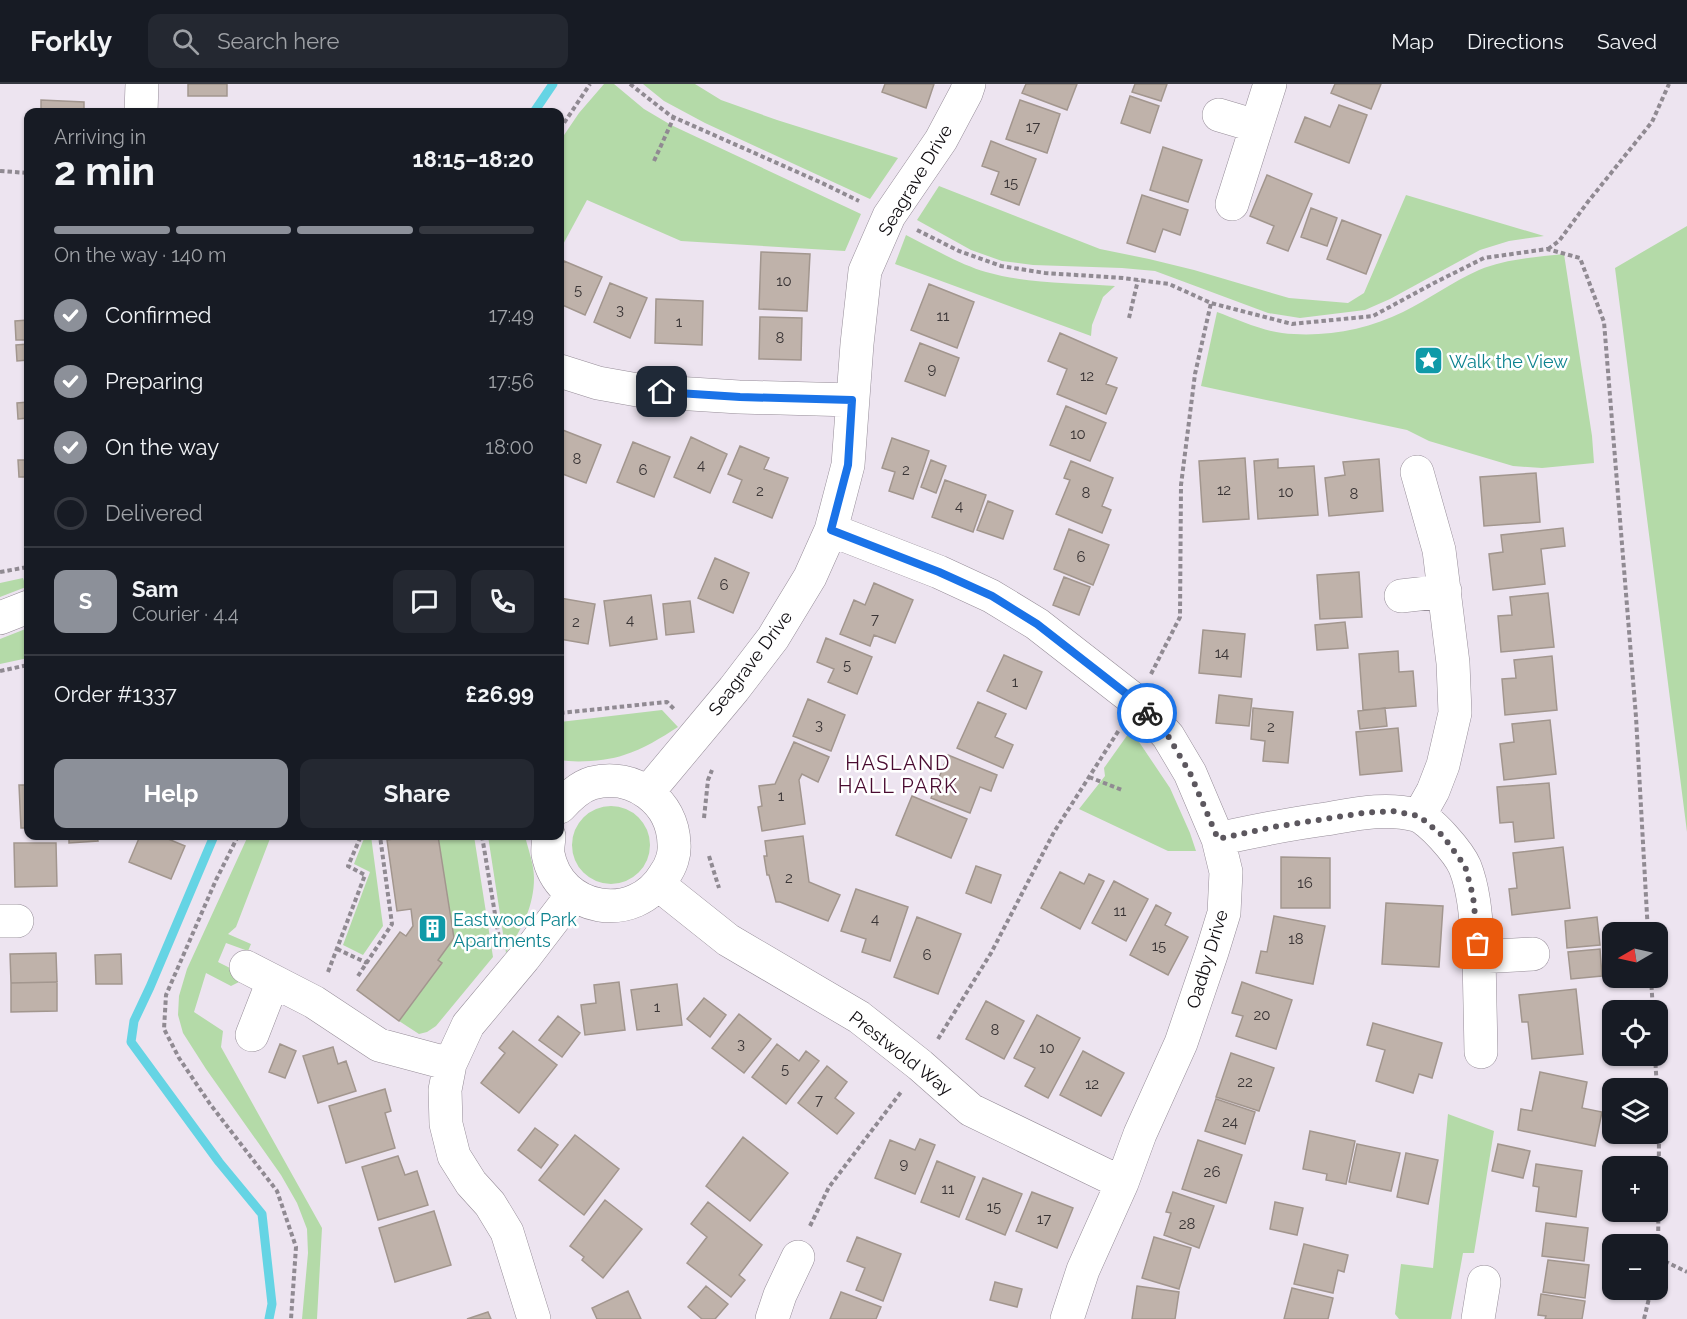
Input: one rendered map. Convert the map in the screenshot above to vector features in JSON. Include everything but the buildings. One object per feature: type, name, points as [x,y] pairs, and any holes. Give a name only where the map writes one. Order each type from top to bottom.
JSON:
[{"type":"street","points":[[141,108],[142,84]]},
{"type":"street","name":"Seagrave Drive","points":[[648,792],[773,638],[810,577],[831,530],[848,465],[865,271],[889,216],[941,140],[969,84]]},
{"type":"street","points":[[1232,204],[1270,84]]},
{"type":"street","points":[[1219,115],[1257,126]]},
{"type":"street","points":[[564,372],[598,383],[643,391],[740,397],[852,400]]},
{"type":"street","points":[[1417,472],[1439,550],[1453,663],[1455,713],[1443,765],[1433,791],[1419,816]]},
{"type":"street","name":"Oadby Drive","points":[[831,530],[939,572],[992,596],[1037,624],[1137,702],[1168,736],[1190,773],[1218,839],[1226,872],[1224,913],[1181,1043],[1083,1270],[1067,1319]]},
{"type":"street","points":[[1401,596],[1445,591]]},
{"type":"street","points":[[0,618],[24,609]]},
{"type":"street","points":[[549,840],[548,853],[557,876],[573,894],[594,905],[618,907],[641,900],[659,885],[670,867],[675,846],[672,825],[662,806],[648,792],[630,783],[610,780],[591,783],[573,793],[564,803]]},
{"type":"street","points":[[1218,839],[1273,827],[1363,813],[1392,811],[1419,816],[1443,836],[1465,866],[1473,896],[1479,957],[1481,1052]]},
{"type":"street","name":"Prestwold Way","points":[[659,885],[728,940],[859,1017],[920,1065],[971,1110],[1122,1183]]},
{"type":"street","points":[[534,1319],[507,1232],[490,1204],[471,1183],[454,1156],[446,1124],[445,1090],[450,1064],[468,1025],[573,894]]},
{"type":"street","points":[[1479,957],[1533,954]]},
{"type":"street","points":[[252,1035],[259,974],[316,1004],[379,1046],[450,1064]]},
{"type":"street","points":[[772,1319],[780,1295],[798,1257]]},
{"type":"street","points":[[1478,1319],[1484,1282]]},
{"type":"path","points":[[564,123],[590,84]]},
{"type":"path","points":[[630,84],[674,117],[822,183],[959,250],[1001,266],[1045,273],[1168,284],[1211,303],[1292,324],[1373,316],[1484,258],[1547,249],[1580,258],[1604,322],[1636,717],[1647,922]]},
{"type":"path","points":[[1547,249],[1559,241],[1652,122],[1669,84]]},
{"type":"path","points":[[654,161],[674,117]]},
{"type":"path","points":[[0,171],[24,173]]},
{"type":"path","points":[[1129,318],[1138,280]]},
{"type":"path","points":[[798,1257],[828,1186],[933,1048],[991,953],[1054,832],[1137,702],[1180,617],[1181,485],[1195,374],[1211,303]]},
{"type":"path","points":[[0,572],[24,568]]},
{"type":"path","points":[[0,670],[24,666]]},
{"type":"path","points":[[564,713],[667,702],[718,751],[708,780],[704,819]]},
{"type":"path","points":[[1089,777],[1122,790]]},
{"type":"path","points":[[236,840],[166,995],[164,1029],[179,1058],[210,1104],[277,1191],[296,1247],[291,1319]]},
{"type":"path","points":[[316,1004],[365,875],[348,866],[359,840]]},
{"type":"path","points":[[358,976],[392,924],[381,840]]},
{"type":"path","points":[[483,840],[506,980]]},
{"type":"path","points":[[708,855],[718,886],[725,896]]},
{"type":"path","points":[[337,949],[367,963]]},
{"type":"path","points":[[1658,1234],[1659,1144]]},
{"type":"path","points":[[1668,1263],[1687,1272]]},
{"type":"path","points":[[1644,1319],[1649,1300]]},
{"type":"green space","points":[[604,84],[614,84],[644,109],[671,125],[861,214],[845,251],[681,241],[587,200],[564,243],[564,135],[579,113]]},
{"type":"green space","points":[[643,84],[695,84],[721,100],[898,158],[870,199],[705,123],[664,101]]},
{"type":"green space","points":[[939,186],[1100,249],[1194,270],[1289,298],[1348,303],[1364,293],[1406,195],[1544,236],[1509,241],[1480,250],[1390,299],[1365,310],[1300,318],[1268,313],[1155,271],[1033,265],[1002,261],[971,250],[917,220]]},
{"type":"green space","points":[[1687,226],[1687,832],[1615,268]]},
{"type":"green space","points":[[906,235],[966,265],[1002,276],[1115,286],[1103,297],[1092,325],[1091,336],[895,264]]},
{"type":"green space","points":[[1564,254],[1592,436],[1594,463],[1542,468],[1513,466],[1429,441],[1407,430],[1201,386],[1217,312],[1275,332],[1313,334],[1344,331],[1375,324],[1389,318],[1489,266],[1521,259]]},
{"type":"green space","points":[[23,578],[24,588],[0,597],[0,583]]},
{"type":"green space","points":[[24,630],[24,659],[0,664],[0,639]]},
{"type":"green space","points":[[662,710],[678,727],[624,755],[610,759],[567,761],[564,761],[564,722]]},
{"type":"green space","points":[[1131,730],[1170,788],[1196,851],[1168,851],[1079,809],[1105,776],[1104,768]]},
{"type":"green space","points":[[611,806],[626,809],[638,818],[647,830],[650,845],[647,860],[638,872],[626,881],[611,884],[596,881],[584,872],[575,860],[572,845],[575,830],[584,818],[596,809]]},
{"type":"green space","points":[[246,840],[269,840],[236,927],[228,934],[251,944],[248,951],[226,943],[218,962],[230,968],[241,981],[231,986],[206,973],[194,1012],[223,1031],[221,1047],[322,1228],[317,1319],[302,1319],[308,1253],[307,1229],[297,1203],[281,1175],[183,1033],[178,1015],[179,996],[187,969]]},
{"type":"green space","points":[[363,840],[372,840],[383,926],[363,955],[343,945],[370,872],[354,864]]},
{"type":"green space","points":[[439,840],[475,840],[493,957],[436,1026],[419,1034],[399,1021],[442,963],[438,960],[454,938]]},
{"type":"green space","points":[[489,840],[526,840],[533,867],[532,899],[521,927],[506,953]]},
{"type":"green space","points":[[1448,1114],[1494,1131],[1474,1253],[1463,1253],[1451,1319],[1399,1319],[1395,1314],[1401,1264],[1433,1268]]},
{"type":"waterway","points":[[537,108],[553,84]]},
{"type":"waterway","points":[[212,840],[134,1021],[131,1042],[219,1162],[262,1214],[272,1304],[269,1319]]},
{"type":"way so far","points":[[1147,713],[1168,736],[1190,773],[1218,839],[1273,827],[1363,813],[1392,811],[1419,816],[1443,836],[1465,866],[1473,896],[1478,944]]},
{"type":"place","name":"Walk the View","points":[[1428,361]]},
{"type":"place","name":"Eastwood Park Apartments","points":[[432,929]]},
{"type":"district","name":"HASLAND HALL PARK","points":[[898,774]]},
{"type":"route","points":[[662,392],[852,400],[848,465],[831,530],[939,572],[992,596],[1037,624],[1137,702],[1147,713]]}]
